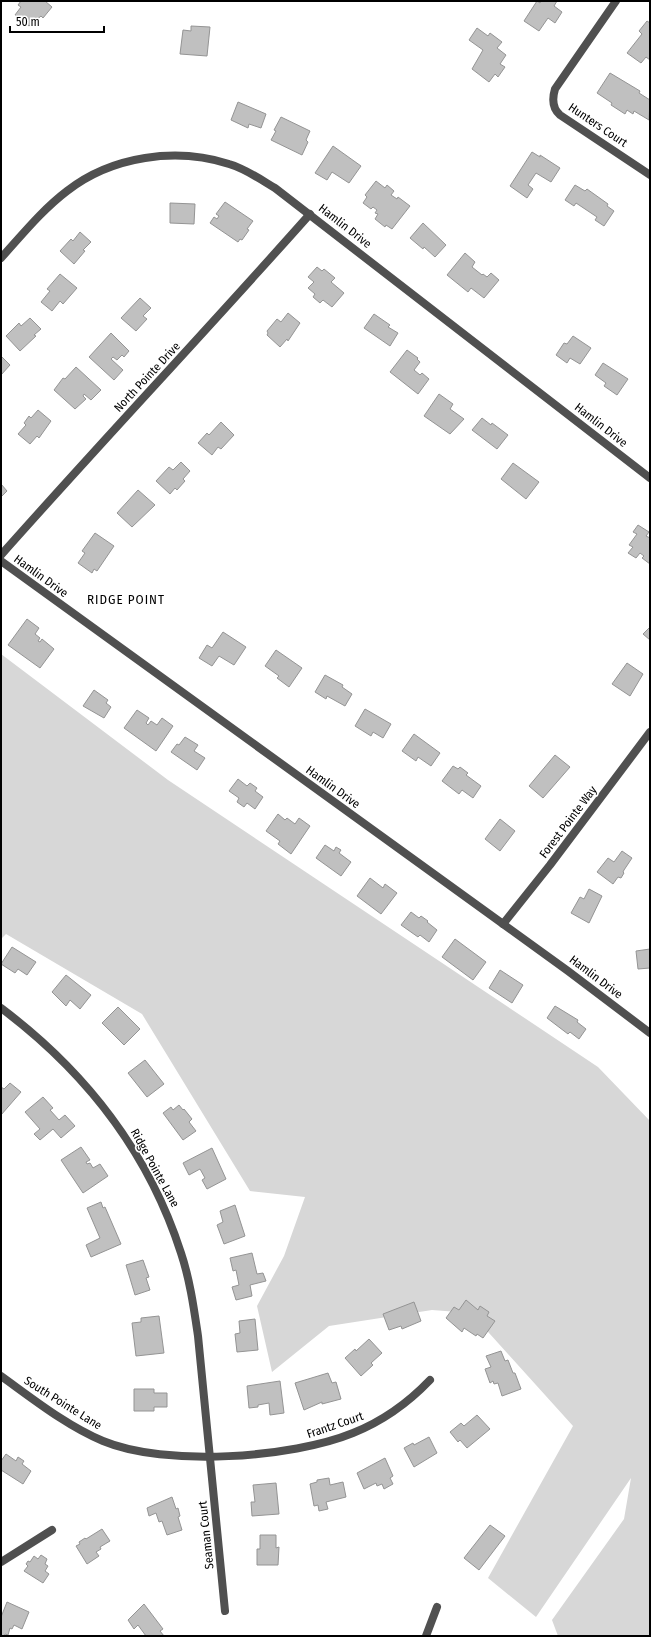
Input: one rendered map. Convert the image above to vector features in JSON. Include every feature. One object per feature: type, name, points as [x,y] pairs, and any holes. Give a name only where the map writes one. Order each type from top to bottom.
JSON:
[{"type":"street","name":"Hunters Court","points":[[616,1],[555,89],[552,97],[553,105],[557,112],[650,175]]},
{"type":"street","name":"Hamlin Drive","points":[[1,258],[47,208],[68,190],[93,175],[107,169],[137,159],[149,157],[186,156],[230,164],[251,173],[275,188],[310,214],[650,478]]},
{"type":"street","name":"North Pointe Drive","points":[[1,555],[59,489],[228,307],[310,214]]},
{"type":"street","name":"Hamlin Drive","points":[[1,561],[568,971],[650,1033]]},
{"type":"street","name":"Forest Pointe Way","points":[[503,924],[550,865],[650,732]]},
{"type":"street","name":"Ridge Pointe Lane","points":[[1,1008],[29,1029],[55,1052],[86,1085],[111,1116],[133,1149],[154,1186],[169,1217],[182,1255],[191,1294],[198,1336],[210,1456]]},
{"type":"street","name":"South Pointe Lane","points":[[1,1376],[82,1431],[104,1441],[126,1449],[149,1454],[210,1456]]},
{"type":"street","name":"Frantz Court","points":[[210,1456],[301,1449],[328,1442],[354,1433],[398,1409],[430,1380]]},
{"type":"street","name":"Seaman Court","points":[[210,1456],[225,1611]]},
{"type":"street","points":[[1,1562],[52,1530]]},
{"type":"street","points":[[426,1636],[438,1607]]},
{"type":"shaded area","points":[[1,654],[168,780],[598,1067],[650,1121],[650,1636],[558,1636],[552,1620],[624,1519],[631,1478],[536,1617],[488,1578],[573,1426],[471,1313],[432,1310],[329,1326],[272,1372],[257,1306],[284,1256],[305,1197],[250,1191],[142,1014],[6,934],[1,939]]},
{"type":"building","points":[[21,1],[45,1],[52,7],[43,18],[41,16],[29,26],[15,15],[21,7],[18,5]]},
{"type":"building","points":[[537,1],[540,3],[541,1],[557,1],[554,6],[562,12],[555,23],[548,18],[539,31],[524,21]]},
{"type":"building","points":[[647,21],[650,23],[650,60],[646,57],[641,63],[627,53],[642,34],[639,31]]},
{"type":"building","points":[[191,26],[210,27],[207,56],[180,54],[183,30],[191,31]]},
{"type":"building","points":[[477,28],[488,36],[490,33],[502,42],[497,48],[506,55],[500,64],[505,67],[498,77],[495,74],[489,82],[472,69],[483,50],[469,40]]},
{"type":"building","points":[[610,73],[640,91],[639,93],[650,100],[649,120],[634,111],[633,114],[627,110],[625,114],[597,93]]},
{"type":"building","points":[[238,102],[266,114],[261,128],[249,124],[248,128],[231,120]]},
{"type":"building","points":[[281,117],[310,131],[306,140],[308,142],[302,155],[271,140],[276,131],[274,130]]},
{"type":"building","points":[[333,146],[361,166],[349,183],[332,172],[327,180],[315,173]]},
{"type":"building","points":[[532,152],[540,157],[540,155],[560,168],[551,182],[536,173],[528,185],[533,189],[527,198],[510,186]]},
{"type":"building","points":[[376,181],[385,188],[387,185],[394,191],[391,195],[397,199],[398,197],[410,206],[392,229],[386,225],[385,227],[375,219],[378,214],[375,213],[377,210],[373,207],[371,209],[363,203],[367,197],[365,195]]},
{"type":"building","points":[[575,185],[585,191],[587,189],[608,204],[607,206],[614,211],[604,226],[595,220],[597,217],[576,203],[574,206],[565,200]]},
{"type":"building","points":[[225,202],[253,221],[242,240],[240,239],[238,242],[210,223],[214,217],[217,219],[219,216],[216,214]]},
{"type":"building","points":[[170,203],[195,204],[194,224],[170,223]]},
{"type":"building","points":[[423,223],[446,245],[435,257],[424,247],[423,249],[410,238]]},
{"type":"building","points":[[80,232],[91,242],[83,250],[85,251],[74,264],[60,251],[71,239],[73,241]]},
{"type":"building","points":[[465,253],[475,262],[472,267],[482,275],[483,274],[487,277],[491,273],[499,280],[484,298],[471,288],[468,292],[447,275]]},
{"type":"building","points":[[317,267],[322,271],[324,269],[335,278],[331,282],[344,293],[332,307],[323,300],[320,303],[313,297],[315,294],[308,288],[314,282],[308,277]]},
{"type":"building","points":[[60,274],[77,288],[63,304],[60,301],[52,311],[41,302],[50,291],[47,289]]},
{"type":"building","points":[[140,298],[151,308],[143,316],[147,319],[136,331],[121,318]]},
{"type":"building","points":[[288,313],[300,323],[288,341],[287,339],[280,347],[267,335],[267,331],[277,319],[281,322]]},
{"type":"building","points":[[374,314],[390,325],[388,327],[398,333],[390,346],[364,328]]},
{"type":"building","points":[[30,318],[41,329],[34,335],[36,336],[20,351],[6,336],[19,323],[21,326]]},
{"type":"building","points":[[111,333],[129,351],[124,357],[122,355],[117,360],[113,357],[111,359],[123,370],[114,380],[89,357]]},
{"type":"building","points":[[573,336],[591,348],[580,364],[570,358],[567,363],[556,355],[564,343],[567,344]]},
{"type":"building","points":[[407,350],[418,358],[417,359],[420,362],[414,370],[420,375],[422,373],[429,379],[418,394],[390,372]]},
{"type":"building","points":[[1,356],[10,365],[1,375]]},
{"type":"building","points":[[603,363],[628,379],[617,395],[604,386],[606,383],[595,375]]},
{"type":"building","points":[[76,367],[101,390],[91,400],[84,394],[83,396],[86,399],[75,409],[54,390],[63,378],[65,379]]},
{"type":"building","points":[[439,394],[453,404],[450,409],[464,419],[450,434],[424,416]]},
{"type":"building","points":[[38,410],[51,421],[39,438],[37,436],[30,444],[18,434],[26,425],[24,423],[29,416],[31,418]]},
{"type":"building","points":[[482,418],[491,425],[492,423],[508,435],[497,449],[472,430]]},
{"type":"building","points":[[221,422],[234,435],[221,449],[218,447],[212,455],[198,443],[207,433],[209,435]]},
{"type":"building","points":[[181,462],[190,471],[183,479],[185,481],[177,490],[175,488],[170,494],[156,481],[169,467],[173,470]]},
{"type":"building","points":[[513,463],[539,482],[526,499],[501,479]]},
{"type":"building","points":[[1,484],[7,491],[1,497]]},
{"type":"building","points":[[138,490],[155,505],[132,527],[117,513]]},
{"type":"building","points":[[638,525],[649,532],[646,536],[650,538],[650,564],[642,558],[644,556],[640,553],[636,558],[628,553],[633,547],[629,545],[637,534],[633,532]]},
{"type":"building","points":[[95,533],[114,546],[97,571],[94,569],[92,573],[78,563],[85,553],[82,551]]},
{"type":"building","points":[[27,619],[39,628],[35,634],[40,638],[38,641],[40,642],[42,639],[54,649],[40,668],[8,645]]},
{"type":"building","points":[[650,627],[650,640],[643,634]]},
{"type":"building","points":[[223,632],[246,647],[234,665],[219,656],[212,666],[199,658],[207,645],[212,648]]},
{"type":"building","points":[[276,650],[302,668],[289,687],[277,678],[279,676],[265,666]]},
{"type":"building","points":[[627,663],[643,674],[630,696],[612,684]]},
{"type":"building","points":[[325,675],[343,685],[342,687],[352,694],[345,706],[327,696],[326,699],[315,692]]},
{"type":"building","points":[[94,690],[108,700],[106,703],[111,707],[104,718],[83,706]]},
{"type":"building","points":[[365,709],[391,724],[383,738],[373,732],[371,736],[355,726]]},
{"type":"building","points":[[137,710],[149,718],[146,723],[148,725],[151,721],[157,725],[162,718],[173,726],[156,751],[124,728]]},
{"type":"building","points":[[414,734],[440,753],[431,766],[418,757],[416,761],[402,751]]},
{"type":"building","points":[[185,737],[198,745],[194,751],[205,758],[197,770],[171,752]]},
{"type":"building","points":[[555,755],[570,767],[543,798],[529,786]]},
{"type":"building","points":[[453,766],[458,769],[460,767],[468,773],[466,775],[481,786],[473,798],[462,790],[459,794],[442,781]]},
{"type":"building","points":[[238,779],[247,786],[250,783],[257,788],[255,791],[263,797],[255,809],[247,803],[244,807],[237,802],[239,798],[229,791]]},
{"type":"building","points":[[278,814],[285,820],[287,818],[295,824],[299,818],[310,826],[291,854],[278,844],[280,841],[266,831]]},
{"type":"building","points":[[500,819],[515,831],[500,851],[485,839]]},
{"type":"building","points":[[325,845],[334,851],[336,847],[341,850],[339,853],[351,862],[341,876],[316,858]]},
{"type":"building","points":[[622,851],[632,858],[624,870],[621,878],[618,877],[613,884],[597,872],[608,858],[614,862]]},
{"type":"building","points":[[370,878],[383,888],[385,884],[397,893],[381,914],[357,896]]},
{"type":"building","points":[[589,889],[602,896],[589,923],[571,913],[580,897],[584,899]]},
{"type":"building","points":[[411,912],[419,918],[421,916],[437,930],[429,942],[420,935],[418,937],[401,925]]},
{"type":"building","points":[[455,939],[486,962],[473,980],[442,957]]},
{"type":"building","points":[[12,947],[36,962],[27,975],[18,969],[15,973],[1,964]]},
{"type":"building","points":[[650,949],[650,968],[638,969],[636,951]]},
{"type":"building","points":[[500,970],[523,985],[512,1003],[489,988]]},
{"type":"building","points":[[66,975],[91,995],[80,1009],[70,1000],[66,1006],[52,992]]},
{"type":"building","points":[[555,1006],[578,1020],[577,1022],[586,1029],[579,1039],[570,1032],[568,1034],[547,1018]]},
{"type":"building","points":[[118,1007],[140,1029],[124,1045],[102,1023]]},
{"type":"building","points":[[145,1060],[164,1084],[147,1097],[128,1073]]},
{"type":"building","points":[[10,1083],[21,1092],[1,1115],[1,1087],[4,1089]]},
{"type":"building","points":[[43,1097],[53,1108],[50,1110],[59,1120],[65,1115],[75,1126],[61,1138],[53,1129],[40,1140],[34,1134],[40,1129],[25,1112]]},
{"type":"building","points":[[179,1105],[192,1119],[189,1122],[196,1131],[183,1140],[163,1113],[171,1107],[173,1110]]},
{"type":"building","points":[[81,1147],[90,1160],[86,1162],[87,1164],[90,1163],[93,1168],[100,1164],[108,1176],[83,1193],[61,1160]]},
{"type":"building","points":[[212,1148],[226,1179],[207,1189],[202,1180],[205,1178],[200,1169],[189,1175],[183,1163]]},
{"type":"building","points":[[101,1202],[103,1208],[105,1207],[121,1244],[91,1257],[86,1245],[100,1238],[87,1208]]},
{"type":"building","points":[[235,1205],[245,1236],[224,1244],[217,1225],[223,1222],[220,1211]]},
{"type":"building","points":[[252,1253],[257,1274],[263,1273],[266,1281],[250,1285],[252,1296],[236,1300],[232,1287],[239,1285],[236,1270],[233,1271],[230,1258]]},
{"type":"building","points":[[143,1260],[149,1277],[146,1278],[150,1290],[135,1295],[126,1265]]},
{"type":"building","points":[[466,1300],[478,1310],[480,1306],[489,1312],[487,1316],[495,1321],[483,1338],[477,1334],[476,1336],[464,1328],[462,1332],[446,1318],[454,1307],[459,1310]]},
{"type":"building","points":[[414,1302],[421,1321],[402,1329],[401,1326],[389,1330],[383,1314]]},
{"type":"building","points":[[159,1316],[164,1353],[136,1356],[132,1323],[141,1322],[141,1318]]},
{"type":"building","points":[[255,1319],[258,1350],[237,1352],[235,1334],[240,1333],[239,1321]]},
{"type":"building","points":[[369,1339],[382,1353],[371,1363],[373,1365],[361,1376],[345,1358],[355,1349],[356,1351]]},
{"type":"building","points":[[501,1351],[505,1361],[508,1360],[513,1373],[515,1373],[521,1389],[502,1396],[498,1383],[494,1384],[493,1381],[490,1383],[485,1369],[491,1367],[486,1356]]},
{"type":"building","points":[[328,1373],[332,1383],[336,1382],[341,1399],[322,1404],[322,1402],[304,1410],[295,1383]]},
{"type":"building","points":[[280,1381],[284,1413],[270,1415],[269,1403],[258,1405],[258,1407],[249,1408],[247,1386]]},
{"type":"building","points":[[134,1389],[154,1389],[154,1393],[167,1393],[167,1407],[154,1407],[154,1411],[134,1411]]},
{"type":"building","points":[[477,1415],[490,1429],[467,1448],[460,1440],[458,1442],[450,1432],[461,1423],[464,1426]]},
{"type":"building","points":[[429,1437],[437,1453],[414,1467],[404,1448],[413,1443],[414,1445]]},
{"type":"building","points":[[6,1454],[16,1461],[18,1457],[24,1461],[22,1464],[31,1471],[23,1484],[1,1470],[1,1461]]},
{"type":"building","points":[[385,1458],[393,1476],[390,1478],[393,1484],[384,1489],[382,1484],[377,1486],[376,1483],[364,1489],[357,1473]]},
{"type":"building","points":[[329,1478],[330,1485],[343,1482],[346,1497],[326,1502],[328,1509],[319,1511],[318,1505],[314,1506],[310,1484],[317,1482],[317,1480]]},
{"type":"building","points":[[276,1483],[279,1514],[252,1516],[251,1502],[255,1502],[253,1485]]},
{"type":"building","points":[[172,1497],[176,1509],[178,1508],[180,1516],[178,1517],[182,1530],[167,1535],[162,1521],[159,1522],[156,1513],[149,1516],[147,1508]]},
{"type":"building","points":[[490,1525],[505,1536],[479,1570],[464,1558]]},
{"type":"building","points":[[102,1529],[110,1541],[100,1547],[101,1549],[96,1552],[99,1556],[87,1564],[76,1546],[85,1538],[86,1539]]},
{"type":"building","points":[[260,1535],[276,1535],[276,1548],[279,1547],[278,1565],[257,1565],[257,1549],[260,1549]]},
{"type":"building","points":[[41,1555],[47,1559],[45,1564],[48,1566],[45,1571],[49,1574],[43,1583],[24,1571],[28,1566],[26,1564],[28,1561],[30,1562],[34,1556],[38,1559]]},
{"type":"building","points":[[7,1602],[29,1612],[22,1629],[14,1625],[12,1629],[10,1628],[8,1635],[5,1634],[4,1636],[1,1636],[1,1617]]},
{"type":"building","points":[[144,1604],[163,1629],[160,1631],[164,1636],[146,1636],[138,1625],[134,1629],[128,1620]]},
{"type":"district","name":"RIDGE POINT","points":[[126,599]]}]
